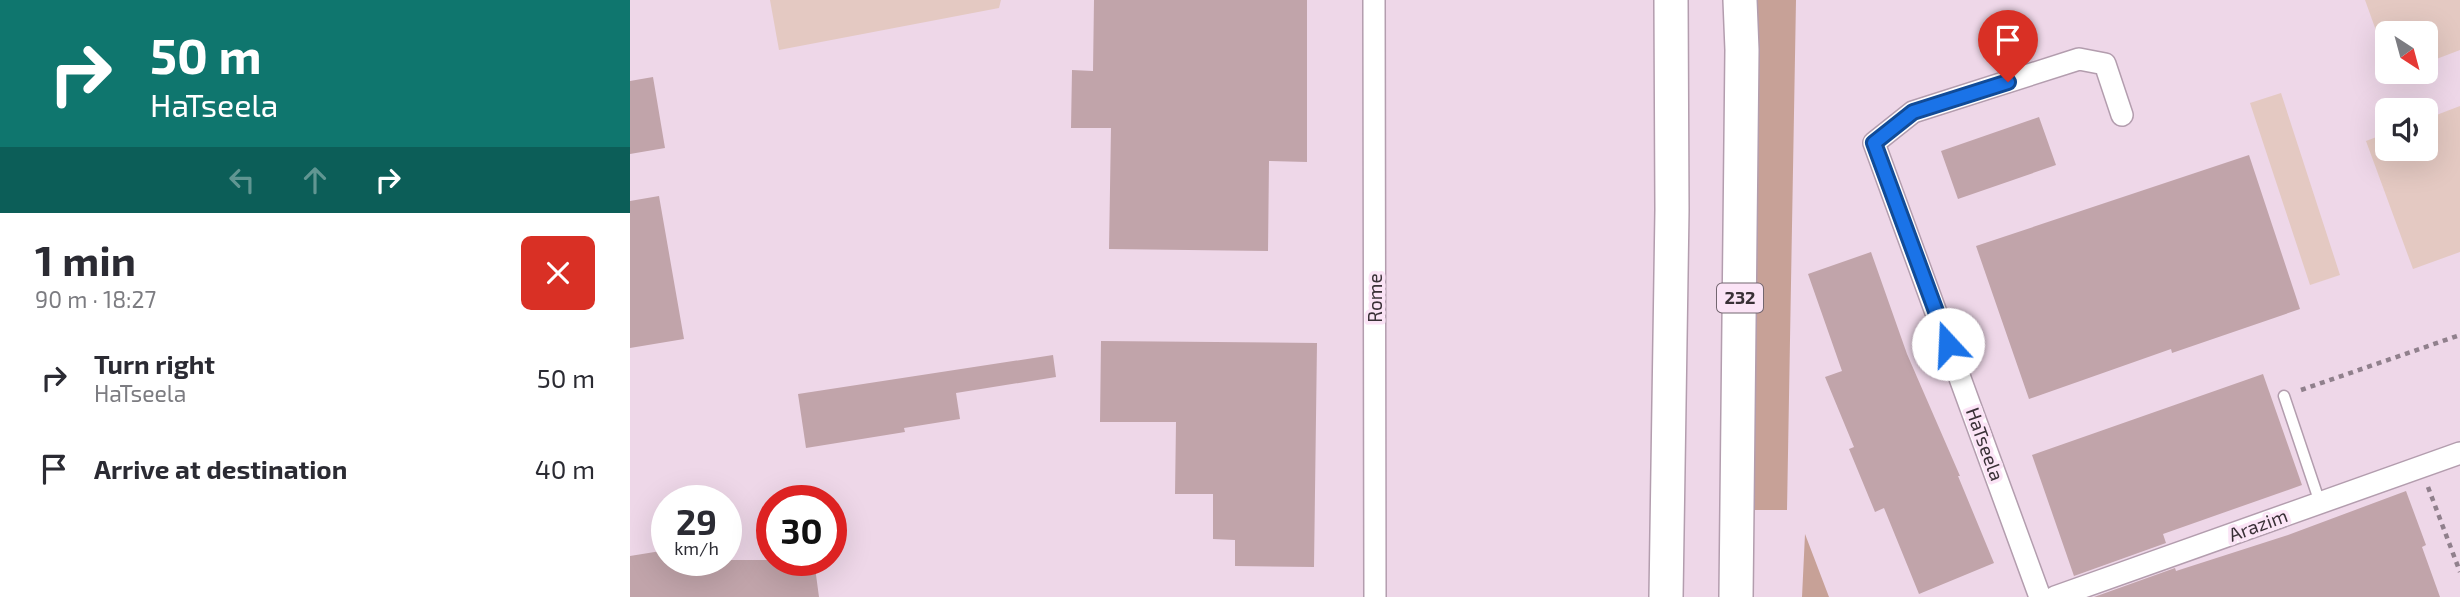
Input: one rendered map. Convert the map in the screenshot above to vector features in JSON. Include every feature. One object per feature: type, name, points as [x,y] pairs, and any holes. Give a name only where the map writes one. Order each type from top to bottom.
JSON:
[{"type":"main road","points":[[1666,597],[1672,210],[1671,0]]},
{"type":"main road","name":"232","points":[[1736,597],[1742,63],[1740,0]]},
{"type":"street","name":"Rome","points":[[1374,0],[1375,597]]},
{"type":"street","name":"HaTseela","points":[[2040,597],[1874,143],[1913,112],[2079,59],[2105,64],[2122,115]]},
{"type":"street","name":"Arazim","points":[[2055,597],[2460,453]]},
{"type":"lane","points":[[2284,396],[2320,503]]},
{"type":"path","points":[[2284,396],[2460,335]]},
{"type":"path","points":[[2420,468],[2460,572]]},
{"type":"shaded area","points":[[770,0],[1001,0],[999,8],[779,50]]},
{"type":"shaded area","points":[[1740,0],[1796,0],[1787,510],[1738,510]]},
{"type":"shaded area","points":[[2365,0],[2460,0],[2460,50],[2438,58],[2438,21],[2375,21],[2375,28]]},
{"type":"shaded area","points":[[2281,93],[2340,275],[2310,285],[2250,103]]},
{"type":"shaded area","points":[[2460,106],[2460,252],[2413,269],[2366,141],[2375,138],[2375,161],[2438,161],[2438,114]]},
{"type":"shaded area","points":[[1805,534],[1829,597],[1802,597]]},
{"type":"building","points":[[1094,0],[1307,0],[1307,162],[1269,161],[1268,251],[1109,249],[1111,128],[1071,128],[1072,70],[1093,71]]},
{"type":"building","points":[[653,77],[665,148],[630,154],[630,81]]},
{"type":"building","points":[[2039,117],[2056,165],[1958,199],[1941,151]]},
{"type":"building","points":[[2249,155],[2300,309],[2172,353],[2171,349],[2029,399],[1976,246]]},
{"type":"building","points":[[659,196],[684,339],[630,348],[630,201]]},
{"type":"building","points":[[1871,252],[1907,354],[1994,563],[1919,594],[1884,508],[1875,512],[1849,449],[1854,447],[1825,377],[1842,371],[1808,274]]},
{"type":"building","points":[[1101,341],[1317,343],[1314,567],[1235,566],[1235,540],[1213,539],[1213,494],[1175,494],[1176,422],[1100,422]]},
{"type":"building","points":[[1053,355],[1056,377],[956,393],[960,419],[904,428],[905,432],[806,448],[798,394]]},
{"type":"building","points":[[2263,374],[2302,485],[2163,534],[2166,543],[2074,576],[2032,455]]},
{"type":"building","points":[[2406,491],[2426,545],[2422,547],[2440,597],[2094,597],[2175,568],[2176,571],[2288,535]]},
{"type":"building","points":[[651,553],[651,576],[742,576],[742,560],[756,560],[756,576],[816,576],[819,597],[630,597],[630,556]]},
{"type":"route","points":[[1948,344],[1874,143],[1913,112],[2008,82]]}]
